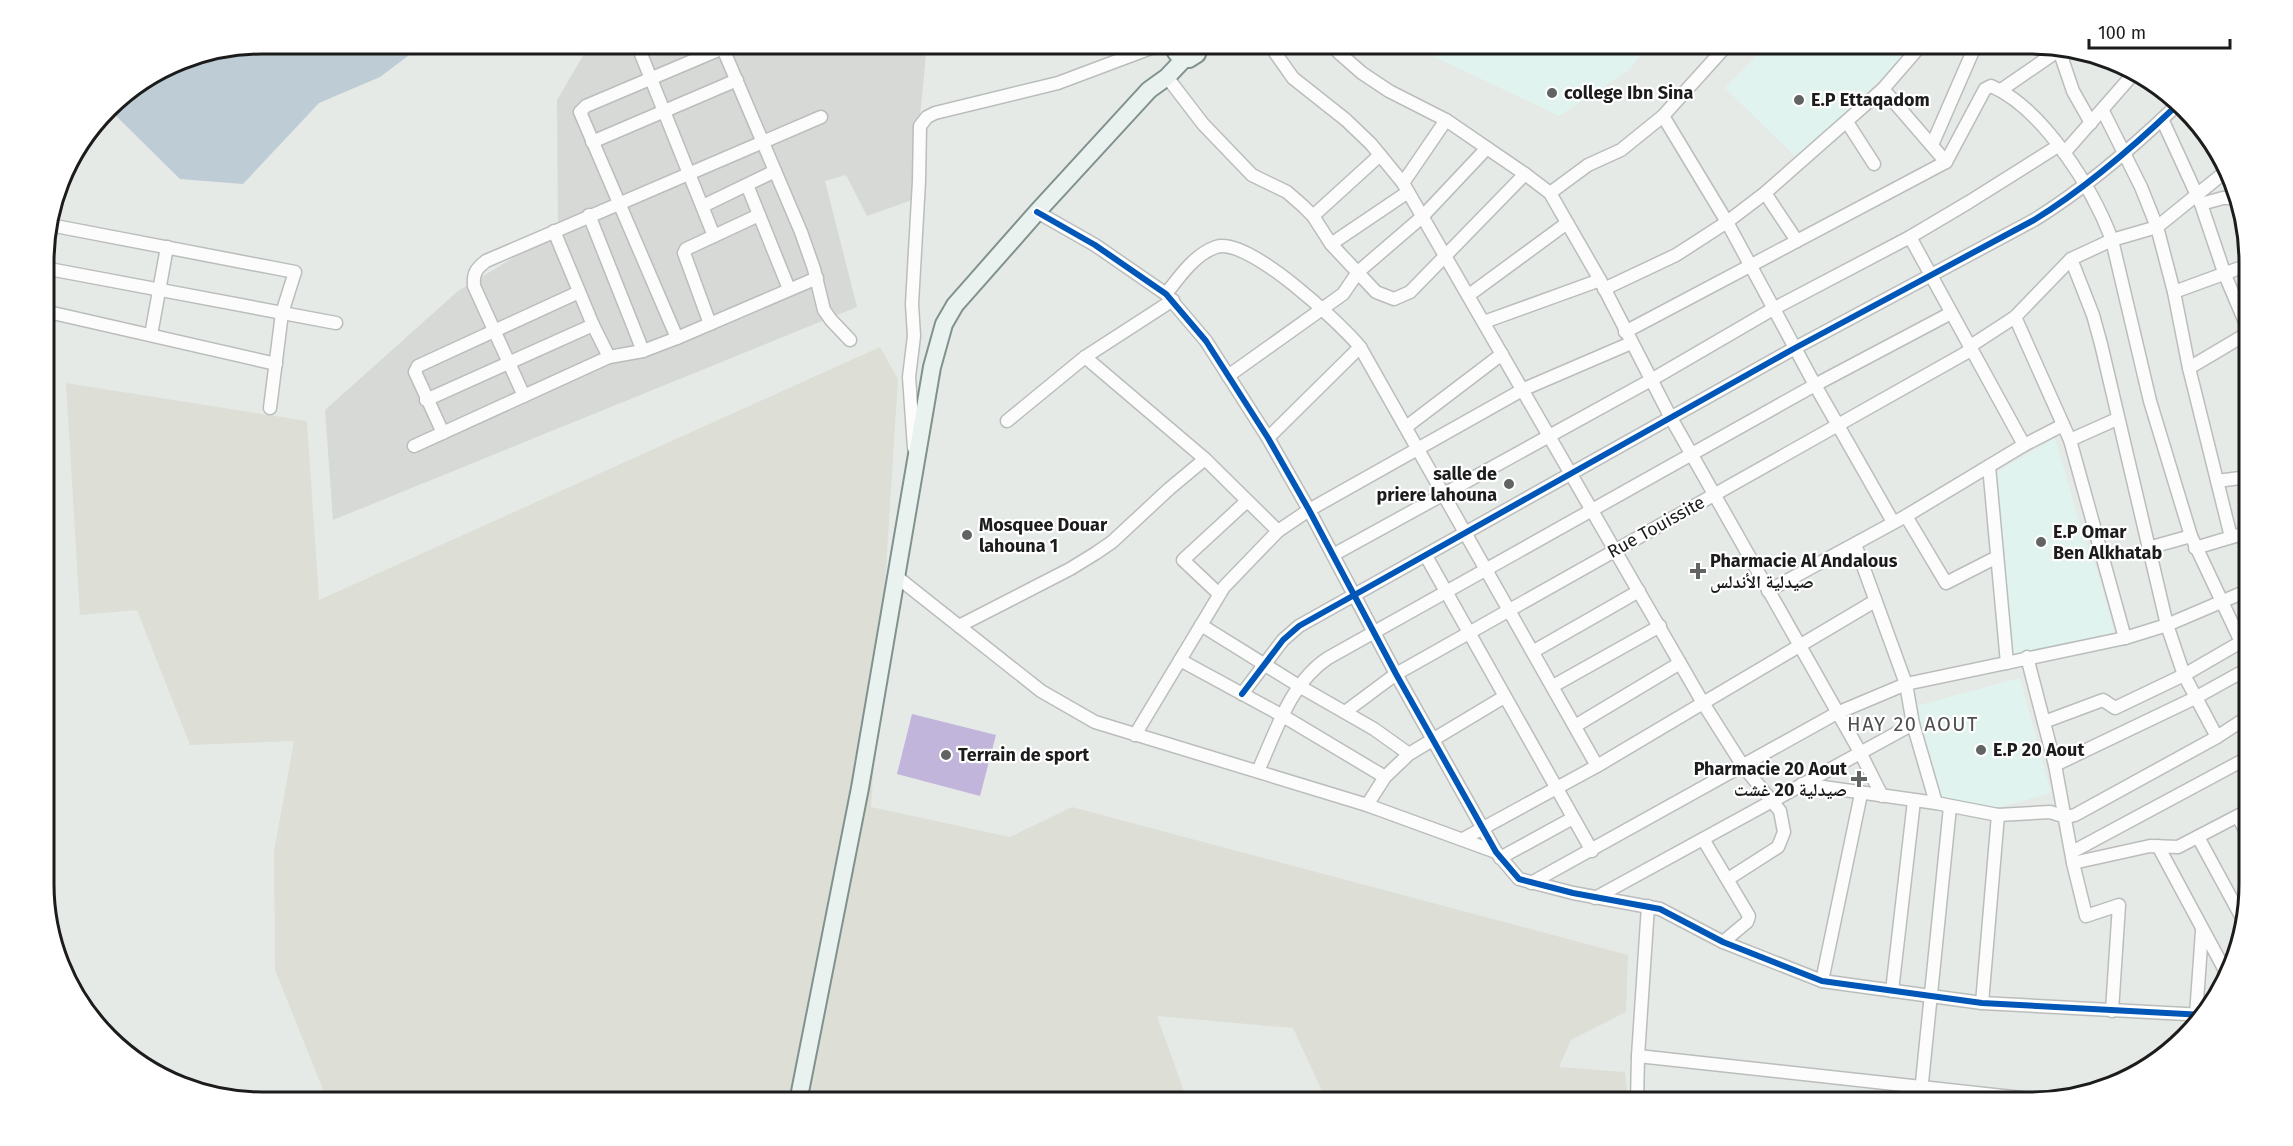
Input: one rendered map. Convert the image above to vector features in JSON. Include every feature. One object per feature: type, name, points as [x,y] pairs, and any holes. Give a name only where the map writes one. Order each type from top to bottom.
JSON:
[{"type":"main road","points":[[1149,90],[1171,54]]},
{"type":"main road","points":[[800,1092],[836,917],[932,367],[944,324],[967,289],[1149,90],[1167,77],[1173,54]]},
{"type":"main road","points":[[1182,54],[1189,59],[1197,54]]},
{"type":"street","points":[[641,54],[714,236]]},
{"type":"street","points":[[677,338],[581,117],[581,110],[705,54]]},
{"type":"street","points":[[726,54],[801,232],[817,278],[826,314],[850,340]]},
{"type":"street","points":[[915,470],[909,377],[914,336],[912,304],[920,181],[920,126],[931,114],[1058,83],[1157,54]]},
{"type":"street","points":[[1276,54],[1293,78],[1346,120],[1380,154],[1406,187],[1703,703],[1743,766],[1780,811],[1784,832],[1778,847],[1728,879]]},
{"type":"street","points":[[1340,54],[1362,73],[1389,91],[1446,120],[1525,174],[1550,194],[1602,285],[1671,418],[1860,752],[1882,796]]},
{"type":"street","points":[[1550,194],[1588,165],[1621,150],[1663,116],[1719,54]]},
{"type":"street","points":[[1484,322],[1602,285],[1676,255],[1727,222],[1765,193],[1883,89],[1913,54]]},
{"type":"street","points":[[1932,145],[1972,54]]},
{"type":"street","points":[[2001,90],[2051,55]]},
{"type":"street","points":[[2061,57],[2073,91],[2091,123]]},
{"type":"street","points":[[1167,77],[1203,124],[1252,175],[1287,192],[1313,216],[1331,244],[1376,292],[1395,299],[1410,292],[1525,174]]},
{"type":"street","points":[[1333,555],[1651,380],[1773,309],[1910,237],[2061,149],[2103,111],[2129,79]]},
{"type":"street","points":[[592,141],[737,80]]},
{"type":"street","points":[[1135,735],[1219,594],[1278,531],[1309,510],[1524,389],[1628,337],[1750,264],[1946,162],[1985,89],[1991,86],[2001,90],[2045,129],[2086,184],[2097,203],[2112,240],[2150,401],[2193,542],[2239,630]]},
{"type":"street","points":[[1883,89],[1946,162]]},
{"type":"street","points":[[1242,694],[1283,640],[1299,626],[1795,348],[2034,220],[2068,199],[2096,175],[2125,155],[2172,110]]},
{"type":"street","points":[[2103,111],[2149,204],[2157,227],[2231,537]]},
{"type":"street","points":[[1663,116],[1727,222],[1815,385],[1893,522]]},
{"type":"street","points":[[524,396],[474,286],[473,275],[477,267],[589,215],[821,117]]},
{"type":"street","points":[[2162,119],[2199,199],[2239,309]]},
{"type":"street","points":[[1331,244],[1406,187],[1446,120]]},
{"type":"street","points":[[1847,122],[1874,164]]},
{"type":"street","points":[[1228,376],[1343,294],[1358,272],[1422,218],[1487,148]]},
{"type":"street","points":[[1313,216],[1380,154]]},
{"type":"street","points":[[703,206],[775,171]]},
{"type":"street","points":[[2217,737],[2184,675],[2167,625],[2093,315],[2071,259],[2112,240],[2157,227],[2199,199],[2220,177]]},
{"type":"street","points":[[747,185],[789,289]]},
{"type":"street","points":[[1765,193],[1797,241]]},
{"type":"street","points":[[2199,199],[2229,198]]},
{"type":"street","points":[[1037,212],[1095,245],[1169,297],[1206,341],[1268,438],[1309,510],[1396,674],[1498,855],[1519,879],[1595,898],[1648,906],[1668,913],[1723,942],[1822,981],[1982,1002],[2192,1015]]},
{"type":"street","points":[[589,215],[643,351]]},
{"type":"street","points":[[710,324],[684,253],[687,249],[759,215]]},
{"type":"street","points":[[1469,295],[1567,223]]},
{"type":"street","points":[[57,226],[295,272],[282,313],[270,408]]},
{"type":"street","points":[[554,231],[593,325],[609,357]]},
{"type":"street","points":[[1910,237],[2024,445]]},
{"type":"street","points":[[1006,421],[1085,357],[1169,297],[1185,270],[1204,253],[1225,245],[1247,253],[1288,280],[1347,331],[1360,347],[1597,766]]},
{"type":"street","points":[[151,335],[167,247]]},
{"type":"street","name":"Rue Touissite","points":[[1345,712],[1396,674],[1839,426],[1970,348],[2015,317],[2071,259]]},
{"type":"street","points":[[2174,292],[2239,269]]},
{"type":"street","points":[[54,270],[336,323]]},
{"type":"street","points":[[414,446],[609,357],[643,351],[817,278]]},
{"type":"street","points":[[442,433],[414,372],[418,366],[579,292]]},
{"type":"street","points":[[54,313],[276,363]]},
{"type":"street","points":[[1258,771],[1299,686],[1319,664],[1374,630],[1486,570],[1815,385],[1951,313]]},
{"type":"street","points":[[2015,317],[2070,440],[2125,638]]},
{"type":"street","points":[[426,400],[593,325]]},
{"type":"street","points":[[2189,368],[2239,337]]},
{"type":"street","points":[[1268,438],[1360,347]]},
{"type":"street","points":[[1406,427],[1502,354]]},
{"type":"street","points":[[1085,357],[1205,459],[1278,531]]},
{"type":"street","points":[[2070,440],[2117,419]]},
{"type":"street","points":[[1768,591],[1905,516],[2024,445],[2063,425]]},
{"type":"street","points":[[959,626],[1070,569],[1096,553],[1112,542],[1205,459]]},
{"type":"street","points":[[1989,466],[2007,663]]},
{"type":"street","points":[[2217,481],[2239,478]]},
{"type":"street","points":[[1219,594],[1183,560],[1247,501]]},
{"type":"street","points":[[1905,516],[1946,583],[1997,557]]},
{"type":"street","points":[[2148,549],[2239,535]]},
{"type":"street","points":[[1855,543],[1906,684],[1913,724],[1935,803]]},
{"type":"street","points":[[1426,556],[1592,851]]},
{"type":"street","points":[[897,577],[1041,691],[1095,722],[1367,805],[1463,839],[1498,855]]},
{"type":"street","points":[[1534,651],[1639,591]]},
{"type":"street","points":[[1531,883],[1837,713],[1906,684],[2125,638],[2167,625],[2239,594]]},
{"type":"street","points":[[1463,839],[1597,766],[1875,601]]},
{"type":"street","points":[[1202,625],[1388,738],[1409,754]]},
{"type":"street","points":[[1553,686],[1660,626]]},
{"type":"street","points":[[2044,722],[2103,700],[2115,708],[2184,675],[2239,644]]},
{"type":"street","points":[[2027,657],[2055,765],[2086,916],[2119,905],[2112,1011]]},
{"type":"street","points":[[1180,660],[1283,716],[1385,777]]},
{"type":"street","points":[[1575,726],[1680,663]]},
{"type":"street","points":[[2055,765],[2195,698],[2239,674]]},
{"type":"street","points":[[1367,805],[1385,777],[1409,754],[1504,697]]},
{"type":"street","points":[[1802,784],[1935,803],[1998,815],[2050,812],[2066,817],[2084,812],[2239,723]]},
{"type":"street","points":[[1595,898],[1913,724]]},
{"type":"street","points":[[2073,858],[2239,763]]},
{"type":"street","points":[[1822,981],[1861,794]]},
{"type":"street","points":[[1892,991],[1914,801]]},
{"type":"street","points":[[1921,1092],[1950,807]]},
{"type":"street","points":[[1982,1002],[1998,815]]},
{"type":"street","points":[[2073,858],[2144,847],[2178,847],[2238,817]]},
{"type":"street","points":[[1498,855],[1573,818]]},
{"type":"street","points":[[2198,837],[2237,909]]},
{"type":"street","points":[[1703,839],[1749,916],[1747,922],[1723,942]]},
{"type":"street","points":[[2158,846],[2222,966]]},
{"type":"street","points":[[1637,1092],[1648,906]]},
{"type":"street","points":[[2200,1005],[2202,931]]},
{"type":"street","points":[[1638,1056],[1967,1092]]},
{"type":"shaded area","points":[[248,54],[411,54],[380,77],[319,103],[243,184],[180,179],[115,115],[158,82],[208,61]]},
{"type":"shaded area","points":[[584,54],[926,54],[912,200],[867,216],[846,175],[825,181],[857,307],[333,520],[325,410],[458,291],[558,231],[557,100]]},
{"type":"shaded area","name":"college Ibn Sina","points":[[1429,54],[1642,54],[1629,70],[1559,116]]},
{"type":"shaded area","name":"E.P Ettaqadom","points":[[1758,54],[1904,54],[1801,162],[1725,88]]},
{"type":"shaded area","points":[[880,347],[898,379],[871,807],[1010,837],[1072,807],[1628,955],[1626,1012],[1571,1040],[1559,1067],[1625,1072],[1627,1092],[1322,1092],[1293,1028],[1157,1016],[1184,1092],[324,1092],[275,970],[274,851],[294,741],[190,745],[137,610],[80,615],[66,383],[307,421],[319,600]]},
{"type":"shaded area","name":"E.P Omar Ben Alkhatab","points":[[2055,438],[2116,637],[2084,648],[2009,655],[1990,476]]},
{"type":"shaded area","name":"E.P 20 Aout","points":[[2020,678],[2051,793],[1986,811],[1935,795],[1912,707]]},
{"type":"shaded area","name":"Terrain de sport","points":[[912,714],[996,735],[980,796],[897,774]]},
{"type":"cycle path","points":[[1242,694],[1283,640],[1299,626],[1795,348],[2034,220],[2072,195],[2108,167],[2172,110]]},
{"type":"cycle path","points":[[1037,212],[1095,245],[1166,294],[1206,341],[1268,438],[1309,510],[1396,674],[1496,852],[1519,879],[1573,893],[1660,909],[1723,942],[1822,981],[1982,1003],[2192,1014]]},
{"type":"place","name":"college Ibn Sina","points":[[1552,93]]},
{"type":"place","name":"E.P Ettaqadom","points":[[1799,100]]},
{"type":"place","name":"salle de priere lahouna","points":[[1509,484]]},
{"type":"place","name":"Mosquee Douar lahouna 1","points":[[967,535]]},
{"type":"place","name":"E.P Omar Ben Alkhatab","points":[[2041,542]]},
{"type":"place","name":"Pharmacie Al Andalous صيدلية الأندلس","points":[[1698,571]]},
{"type":"place","name":"E.P 20 Aout","points":[[1981,750]]},
{"type":"place","name":"Terrain de sport","points":[[946,755]]},
{"type":"place","name":"Pharmacie 20 Aout صيدلية 20 غشت","points":[[1859,779]]},
{"type":"district","name":"HAY 20 AOUT","points":[[1913,724]]}]
